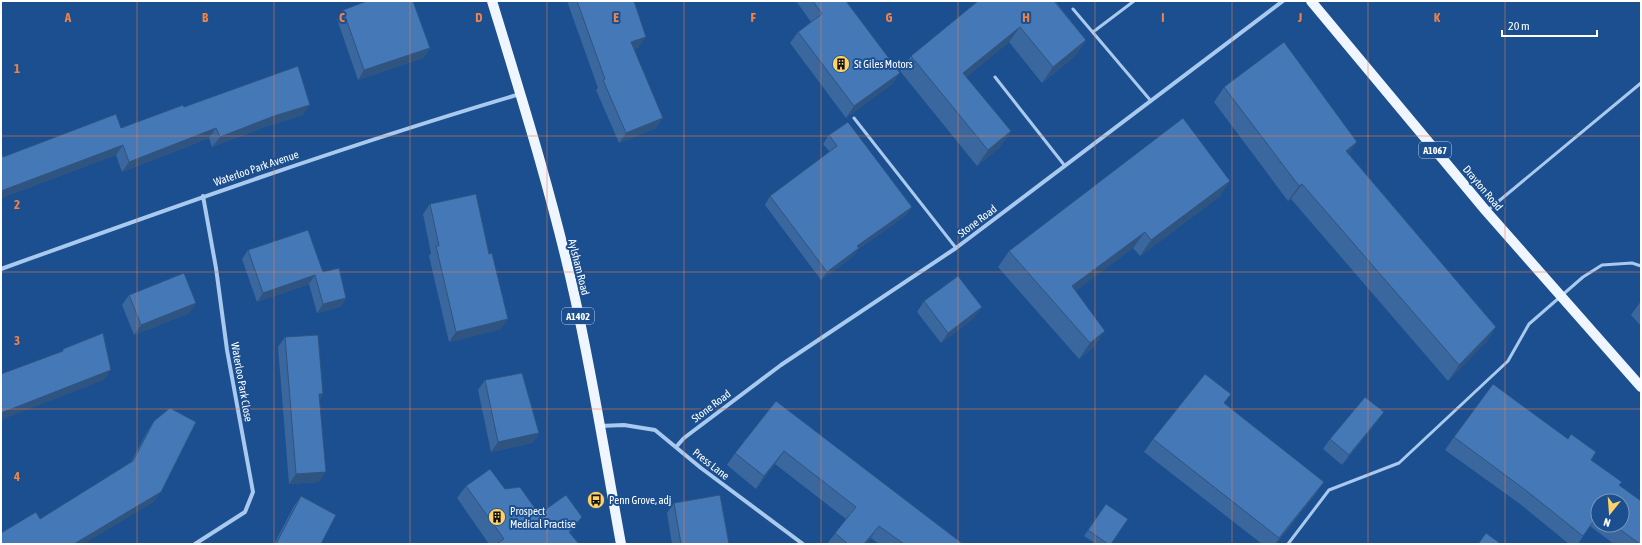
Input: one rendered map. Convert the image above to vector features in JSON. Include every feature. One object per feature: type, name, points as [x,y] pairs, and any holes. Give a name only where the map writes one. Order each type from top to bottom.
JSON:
[{"type":"main road","name":"Aylsham Road","points":[[492,1],[520,94],[574,297],[600,426],[621,544]]},
{"type":"main road","name":"Drayton Road","points":[[1311,1],[1486,211],[1641,387]]},
{"type":"street","name":"Stone Road","points":[[676,447],[684,438],[781,365],[956,248],[1283,1]]},
{"type":"street","name":"Waterloo Park Avenue","points":[[1,269],[203,196],[329,153],[520,94]]},
{"type":"street","name":"Waterloo Park Close","points":[[195,544],[245,512],[253,492],[227,350],[216,268],[203,196]]},
{"type":"street","name":"Press Lane","points":[[600,426],[624,424],[655,430],[701,468],[803,544]]},
{"type":"lane","points":[[1092,32],[1134,1]]},
{"type":"lane","points":[[1073,9],[1151,101]]},
{"type":"lane","points":[[995,77],[1065,166]]},
{"type":"lane","points":[[1486,211],[1641,83]]},
{"type":"lane","points":[[854,118],[956,248]]},
{"type":"lane","points":[[1288,544],[1329,490],[1399,463],[1508,361],[1529,324],[1583,277],[1602,265],[1632,263],[1641,266]]},
{"type":"building","points":[[367,1],[413,1],[430,48],[364,70],[343,10]]},
{"type":"building","points":[[577,1],[634,1],[646,37],[631,42],[663,118],[626,133],[603,80],[605,79]]},
{"type":"building","name":"St Giles Motors","points":[[813,1],[846,1],[900,73],[854,106],[798,32],[822,14]]},
{"type":"building","points":[[978,1],[1054,1],[1086,40],[1053,67],[1020,27],[963,73],[1011,131],[988,150],[911,56]]},
{"type":"building","points":[[1284,42],[1357,142],[1346,151],[1496,327],[1459,365],[1302,184],[1299,186],[1224,87]]},
{"type":"building","points":[[298,66],[310,105],[274,116],[220,137],[216,128],[129,162],[123,145],[1,191],[1,154],[3,157],[116,114],[121,128],[183,105],[184,107]]},
{"type":"building","points":[[1183,118],[1230,181],[1151,240],[1145,232],[1072,286],[1105,331],[1090,343],[1009,251]]},
{"type":"building","points":[[848,122],[912,207],[857,246],[859,248],[827,272],[770,196],[837,146],[829,135]]},
{"type":"building","points":[[476,194],[489,254],[492,253],[508,319],[456,332],[436,246],[439,246],[430,204]]},
{"type":"building","points":[[308,230],[323,272],[339,268],[346,298],[323,304],[315,275],[263,293],[248,250]]},
{"type":"building","points":[[184,273],[196,303],[141,325],[129,295]]},
{"type":"building","points":[[958,276],[982,307],[948,333],[924,301]]},
{"type":"building","points":[[103,333],[111,370],[1,413],[1,374],[63,351],[63,349]]},
{"type":"building","points":[[318,335],[323,394],[319,394],[326,472],[296,474],[285,337]]},
{"type":"building","points":[[522,373],[539,433],[498,442],[485,380]]},
{"type":"building","points":[[1205,374],[1231,394],[1224,403],[1324,482],[1279,538],[1153,439]]},
{"type":"building","points":[[1493,384],[1568,439],[1571,434],[1596,452],[1591,460],[1622,482],[1619,485],[1630,493],[1590,493],[1590,526],[1583,536],[1528,492],[1454,437]]},
{"type":"building","points":[[1365,397],[1384,412],[1349,455],[1330,439]]},
{"type":"building","points":[[776,401],[963,544],[904,544],[879,526],[864,544],[848,544],[835,533],[856,507],[784,451],[764,476],[735,453]]},
{"type":"building","points":[[170,408],[196,422],[161,492],[74,544],[1,544],[1,533],[36,512],[40,519],[133,461],[154,421]]},
{"type":"building","name":"Prospect Medical Practise","points":[[490,469],[505,489],[520,487],[539,514],[566,495],[582,517],[569,532],[579,544],[496,544],[504,539],[466,486]]},
{"type":"building","points":[[1630,493],[1641,501],[1640,544],[1625,533],[1630,533]]},
{"type":"building","points":[[720,495],[729,544],[681,544],[674,503]]},
{"type":"building","points":[[301,496],[336,515],[321,544],[276,544]]},
{"type":"building","points":[[1106,504],[1128,519],[1111,544],[1108,544],[1088,530]]},
{"type":"building","points":[[1486,533],[1501,544],[1478,544]]},
{"type":"place","name":"St Giles Motors","points":[[841,64]]},
{"type":"place","name":"Penn Grove, adj","points":[[596,500]]},
{"type":"place","name":"Prospect Medical Practise","points":[[497,517]]}]
